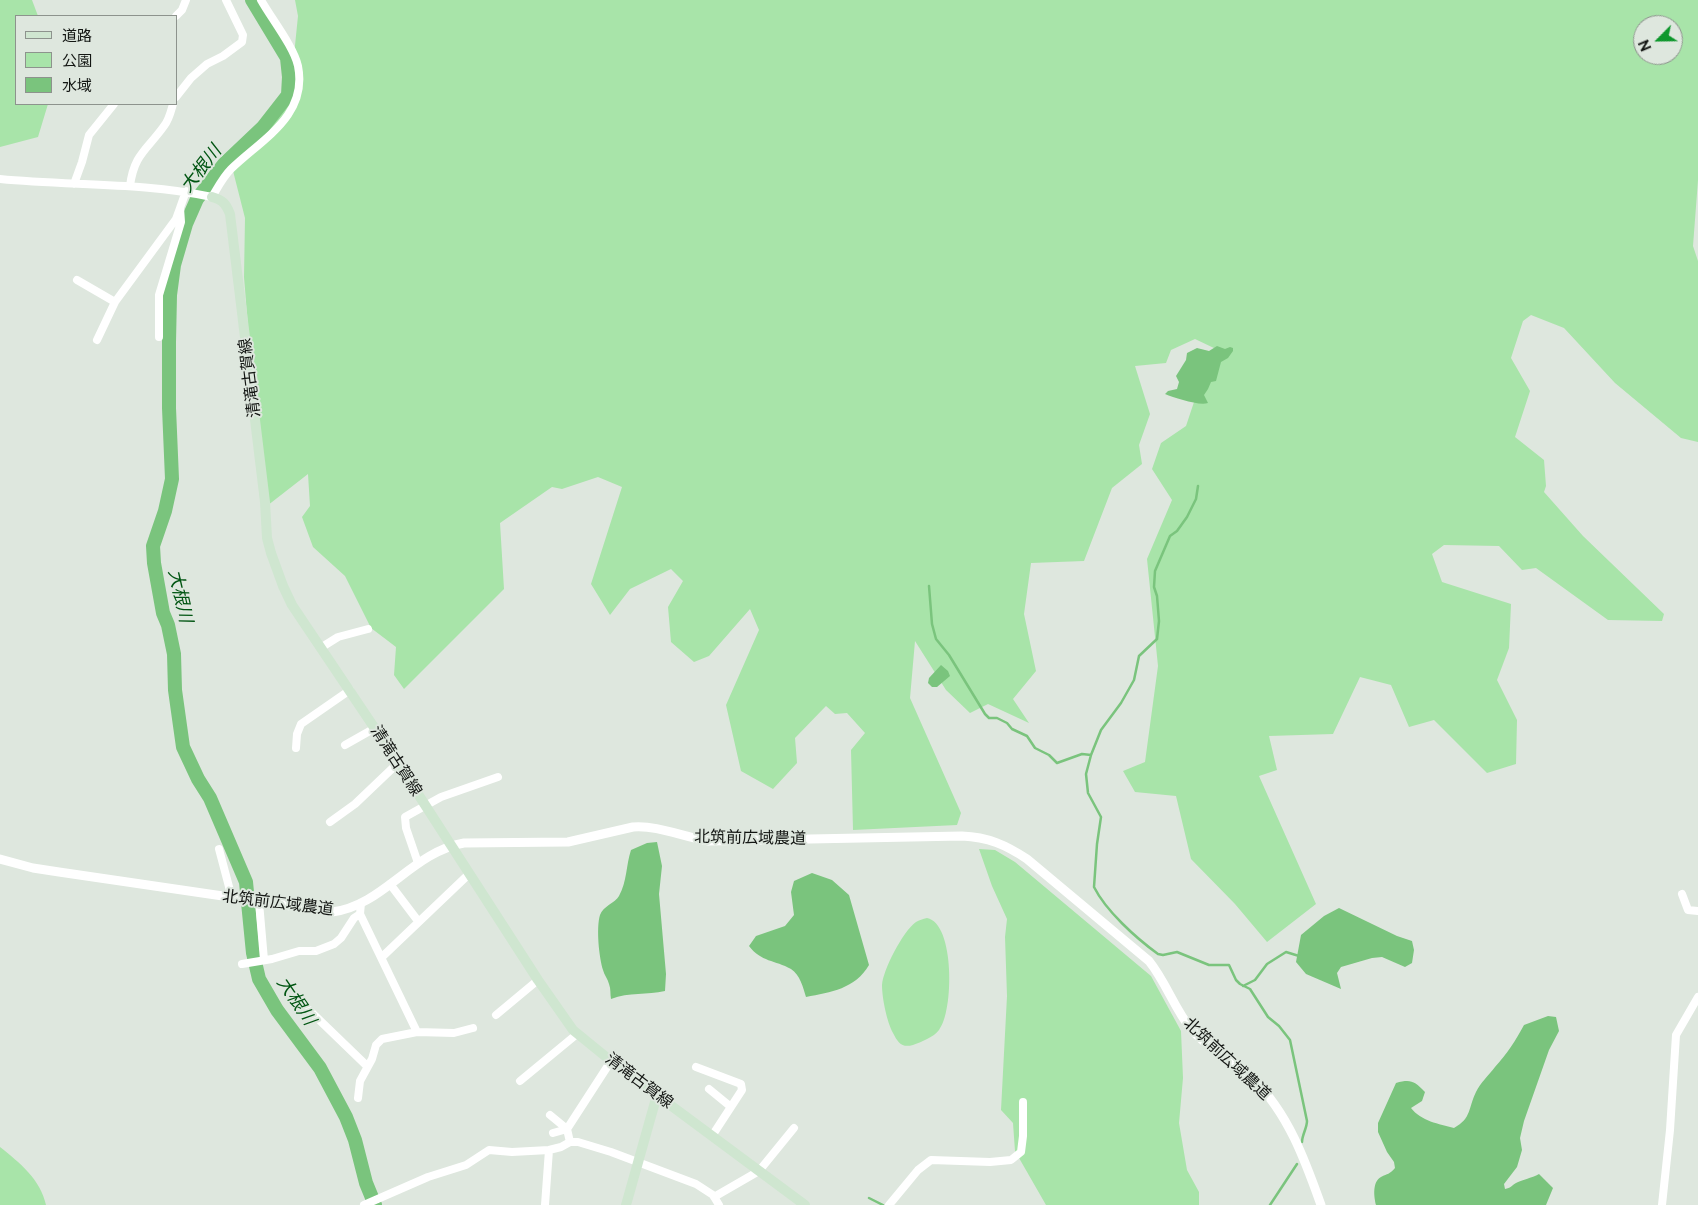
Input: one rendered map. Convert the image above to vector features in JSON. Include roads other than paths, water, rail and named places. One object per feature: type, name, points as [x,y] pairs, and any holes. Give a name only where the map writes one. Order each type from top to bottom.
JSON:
[{"type":"main road","name":"清滝古賀線","points":[[212,197],[226,204],[230,214],[268,538],[271,553],[292,605],[322,647],[538,980],[577,1034],[804,1205]]},
{"type":"main road","points":[[626,1205],[658,1095]]},
{"type":"street","points":[[177,15],[182,10],[186,0]]},
{"type":"street","points":[[178,95],[191,78],[207,64],[223,56],[242,42],[243,36],[226,0]]},
{"type":"street","points":[[0,179],[130,186],[186,191],[212,197],[230,170],[284,122],[292,111],[296,96],[299,80],[298,65],[285,39],[260,0]]},
{"type":"street","points":[[74,184],[89,135],[113,105]]},
{"type":"street","points":[[130,186],[133,168],[140,154],[166,124],[174,105]]},
{"type":"street","points":[[96,340],[115,302],[176,219],[186,191]]},
{"type":"street","points":[[159,337],[159,295],[181,222],[180,208]]},
{"type":"street","points":[[77,280],[115,302]]},
{"type":"street","points":[[322,647],[338,637],[368,629]]},
{"type":"street","points":[[296,748],[297,734],[301,724],[350,690]]},
{"type":"street","points":[[345,745],[374,728]]},
{"type":"street","points":[[330,822],[355,804],[398,763]]},
{"type":"street","points":[[418,863],[406,828],[405,816],[441,797],[498,777]]},
{"type":"street","name":"北筑前広域農道","points":[[0,859],[33,868],[332,912],[343,911],[362,903],[433,853],[464,843],[568,842],[643,826],[691,838],[709,840],[962,836],[1002,843],[1027,859],[1149,961],[1158,971],[1178,1012],[1192,1031],[1253,1079],[1285,1119],[1321,1205]]},
{"type":"street","points":[[219,849],[232,898]]},
{"type":"street","points":[[382,957],[469,874]]},
{"type":"street","points":[[390,884],[418,921]]},
{"type":"street","points":[[1682,894],[1688,910],[1698,911]]},
{"type":"street","points":[[256,902],[264,960]]},
{"type":"street","points":[[362,903],[360,914],[417,1032]]},
{"type":"street","points":[[242,964],[298,951],[316,951],[334,944],[341,938],[354,918],[360,914]]},
{"type":"street","points":[[496,1015],[538,980]]},
{"type":"street","points":[[1662,1205],[1670,1130],[1676,1035],[1698,998]]},
{"type":"street","points":[[309,1010],[367,1066]]},
{"type":"street","points":[[358,1098],[360,1081],[372,1059],[376,1045],[382,1039],[417,1032],[454,1033],[473,1028]]},
{"type":"street","points":[[520,1081],[577,1034]]},
{"type":"street","points":[[553,1133],[567,1130],[611,1061]]},
{"type":"street","points":[[696,1067],[740,1084],[742,1090],[712,1136]]},
{"type":"street","points":[[709,1089],[731,1108]]},
{"type":"street","points":[[889,1205],[928,1161],[990,1162],[1011,1160],[1020,1152],[1023,1136],[1023,1102]]},
{"type":"street","points":[[550,1115],[567,1130],[570,1142]]},
{"type":"street","points":[[714,1197],[759,1171],[794,1128]]},
{"type":"street","points":[[364,1205],[428,1178],[466,1165],[489,1150],[512,1152],[548,1150],[561,1147],[570,1142],[578,1142],[611,1152],[696,1184],[714,1197],[719,1205]]},
{"type":"street","points":[[545,1205],[548,1150]]},
{"type":"water","points":[[1217,346],[1225,349],[1230,347],[1233,348],[1233,351],[1228,358],[1221,362],[1216,381],[1211,382],[1204,395],[1208,403],[1193,403],[1165,394],[1168,391],[1177,389],[1179,382],[1176,376],[1186,360],[1187,353],[1197,348],[1209,351]]},
{"type":"water","points":[[941,665],[948,671],[950,676],[937,687],[932,687],[928,683],[929,678]]},
{"type":"water","points":[[657,842],[662,866],[659,894],[666,974],[665,991],[624,995],[611,999],[610,986],[604,972],[599,950],[598,927],[600,915],[622,891],[631,850],[647,843]]},
{"type":"water","points":[[812,873],[832,880],[849,895],[869,965],[850,984],[833,991],[806,997],[797,974],[785,966],[763,958],[749,946],[756,936],[785,926],[794,915],[791,892],[794,881]]},
{"type":"water","points":[[1339,908],[1397,936],[1412,941],[1414,950],[1412,963],[1405,967],[1382,957],[1341,967],[1337,973],[1341,989],[1306,974],[1296,962],[1301,935],[1324,916]]},
{"type":"water","points":[[1548,1016],[1556,1017],[1559,1031],[1549,1050],[1524,1121],[1520,1138],[1522,1150],[1517,1167],[1504,1184],[1505,1189],[1507,1189],[1518,1182],[1539,1174],[1553,1188],[1546,1205],[1376,1205],[1374,1194],[1376,1182],[1395,1168],[1394,1162],[1378,1132],[1378,1123],[1396,1083],[1409,1081],[1418,1085],[1425,1092],[1422,1101],[1411,1108],[1425,1119],[1454,1128],[1467,1116],[1473,1098],[1482,1082],[1507,1052],[1524,1025]]},
{"type":"waterway","name":"大根川","points":[[252,0],[287,58],[288,95],[263,127],[224,164],[197,199],[186,224],[174,265],[170,295],[169,342],[172,479],[165,511],[153,546],[154,563],[163,613],[168,625],[174,654],[175,690],[183,747],[198,779],[210,798],[246,882],[253,953],[259,979],[277,1010],[320,1068],[346,1117],[355,1140],[366,1183],[375,1205]]},
{"type":"waterway","points":[[1198,486],[1196,499],[1187,517],[1177,531],[1170,536],[1155,571],[1154,587],[1157,596],[1159,621],[1157,639],[1139,656],[1134,680],[1121,703],[1101,730],[1086,774],[1088,793],[1101,817],[1094,887],[1099,896],[1122,923],[1158,954],[1163,955],[1177,952],[1209,965],[1229,965],[1236,980],[1250,989],[1268,1017],[1279,1026],[1290,1040],[1307,1121],[1302,1142]]},
{"type":"waterway","points":[[929,586],[932,624],[936,639],[949,655],[985,714],[989,718],[997,718],[1007,723],[1012,729],[1027,736],[1035,748],[1049,755],[1057,763],[1082,754],[1091,755]]},
{"type":"waterway","points":[[1243,986],[1255,980],[1267,964],[1286,952],[1299,956]]},
{"type":"waterway","points":[[1270,1205],[1297,1164]]},
{"type":"waterway","points":[[869,1198],[883,1205]]}]
